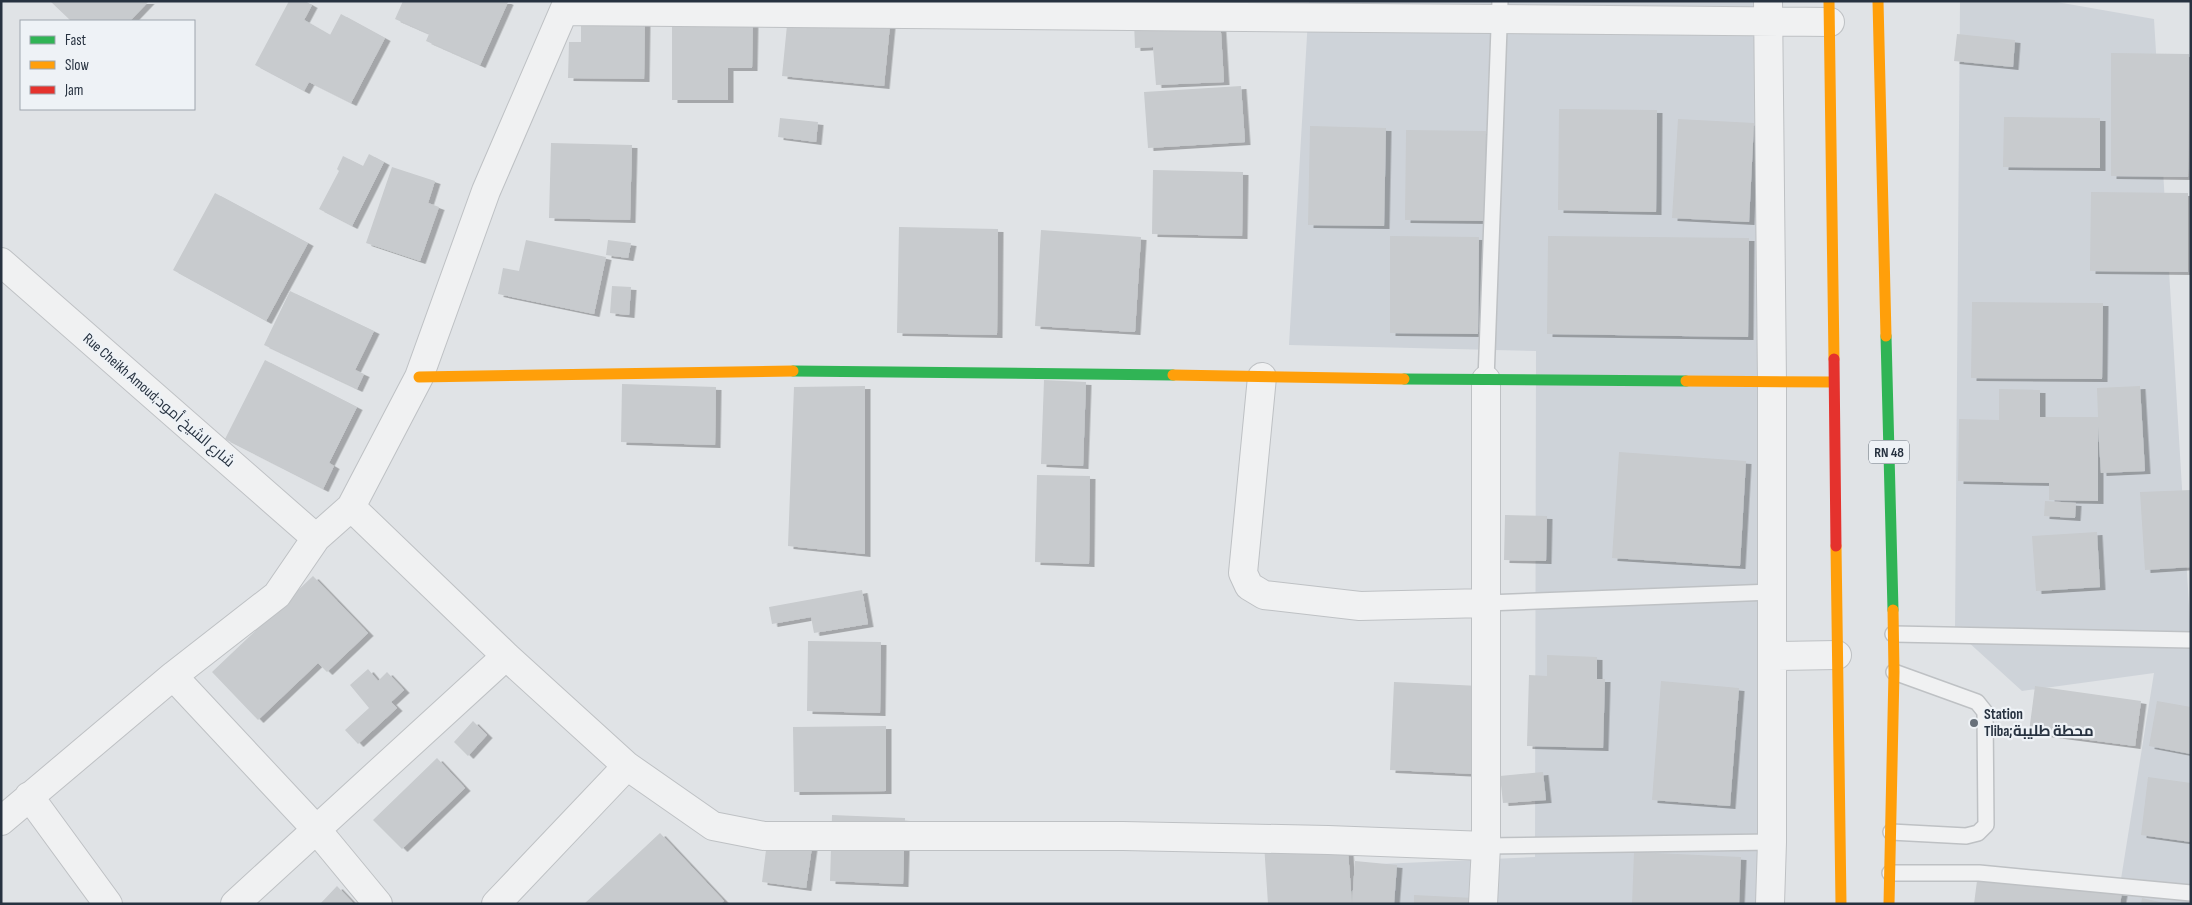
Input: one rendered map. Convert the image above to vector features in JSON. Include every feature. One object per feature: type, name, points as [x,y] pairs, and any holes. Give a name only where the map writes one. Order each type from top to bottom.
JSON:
[{"type":"main road","name":"RN 48","points":[[1878,1],[1894,672],[1889,904]]},
{"type":"main road","points":[[1830,12],[1841,904]]},
{"type":"main road","points":[[419,378],[849,370],[1486,380],[1834,382]]},
{"type":"street","points":[[1,821],[173,676],[277,595],[316,538],[351,506],[419,378],[486,191],[567,6],[1830,12]]},
{"type":"street","points":[[1768,11],[1773,656],[1770,904]]},
{"type":"street","name":"Rue Cheikh Amoud;شارع الشيخ أمود","points":[[1,262],[316,538]]},
{"type":"street","points":[[1262,377],[1243,573],[1250,586],[1264,594],[1360,606],[1486,603]]},
{"type":"street","points":[[1483,904],[1486,846],[1486,380]]},
{"type":"street","points":[[351,506],[506,656],[627,766],[713,826],[764,836],[1142,836],[1486,846]]},
{"type":"street","points":[[1773,656],[1837,655]]},
{"type":"street","points":[[235,904],[506,656]]},
{"type":"street","points":[[173,676],[316,828],[378,904]]},
{"type":"street","points":[[496,904],[627,766]]},
{"type":"street","points":[[29,796],[108,904]]},
{"type":"lane","points":[[1486,380],[1500,10]]},
{"type":"lane","points":[[1486,603],[1772,592]]},
{"type":"lane","points":[[1893,634],[2191,640]]},
{"type":"lane","points":[[1891,832],[1966,836],[1978,833],[1986,825],[1985,712],[1977,702],[1894,672]]},
{"type":"lane","points":[[1486,846],[1772,842]]},
{"type":"lane","points":[[1890,873],[1980,873],[2191,894]]},
{"type":"shaded area","points":[[1309,1],[1764,1],[1763,904],[1384,904],[1381,864],[1535,857],[1536,351],[1289,345]]},
{"type":"shaded area","points":[[1960,1],[2051,1],[2154,19],[2191,639],[2191,904],[2117,904],[2154,673],[2022,691],[1955,630]]},
{"type":"building","points":[[50,1],[149,1],[131,20],[70,20]]},
{"type":"building","points":[[289,1],[305,1],[312,5],[304,20],[330,35],[341,14],[385,38],[351,103],[309,82],[304,91],[255,65]]},
{"type":"building","points":[[403,1],[508,2],[480,65],[426,41],[429,34],[395,19]]},
{"type":"building","points":[[788,15],[890,25],[884,86],[782,76]]},
{"type":"building","points":[[1220,16],[1224,82],[1156,85],[1153,47],[1135,48],[1134,21]]},
{"type":"building","points":[[581,17],[645,18],[644,79],[568,78],[569,42],[581,42]]},
{"type":"building","points":[[753,17],[752,68],[728,68],[728,100],[672,100],[672,21]]},
{"type":"building","points":[[1957,34],[2015,40],[2013,67],[1954,61]]},
{"type":"building","points":[[2111,53],[2189,54],[2188,177],[2111,176]]},
{"type":"building","points":[[1241,86],[1245,142],[1148,148],[1144,92]]},
{"type":"building","points":[[1559,109],[1657,110],[1656,212],[1558,210]]},
{"type":"building","points":[[2004,117],[2100,118],[2100,168],[2003,167]]},
{"type":"building","points":[[780,118],[818,122],[816,142],[778,137]]},
{"type":"building","points":[[1678,119],[1754,123],[1749,222],[1672,218]]},
{"type":"building","points":[[1310,126],[1386,128],[1384,226],[1308,225]]},
{"type":"building","points":[[1406,130],[1486,131],[1485,221],[1405,220]]},
{"type":"building","points":[[551,143],[632,145],[630,220],[549,218]]},
{"type":"building","points":[[369,154],[384,162],[352,226],[319,209],[339,171],[337,169],[343,156],[363,166]]},
{"type":"building","points":[[392,167],[435,181],[428,203],[439,207],[420,261],[366,243]]},
{"type":"building","points":[[1153,170],[1243,172],[1242,236],[1152,234]]},
{"type":"building","points":[[2091,192],[2188,193],[2188,272],[2090,271]]},
{"type":"building","points":[[215,193],[308,243],[266,321],[173,270]]},
{"type":"building","points":[[899,227],[998,229],[997,335],[897,333]]},
{"type":"building","points":[[1041,230],[1141,237],[1135,332],[1035,326]]},
{"type":"building","points":[[1390,236],[1479,237],[1478,334],[1390,333]]},
{"type":"building","points":[[1548,236],[1749,238],[1748,337],[1547,334]]},
{"type":"building","points":[[526,240],[606,257],[594,314],[498,294],[503,268],[519,271]]},
{"type":"building","points":[[608,240],[631,243],[628,258],[606,255]]},
{"type":"building","points":[[612,286],[631,287],[629,315],[610,313]]},
{"type":"building","points":[[290,291],[374,331],[355,370],[364,374],[357,389],[264,345]]},
{"type":"building","points":[[1972,302],[2103,303],[2102,379],[1971,378]]},
{"type":"building","points":[[265,360],[357,407],[329,463],[334,466],[323,489],[225,439]]},
{"type":"building","points":[[1044,380],[1086,382],[1083,466],[1041,464]]},
{"type":"building","points":[[622,384],[716,387],[715,445],[621,442]]},
{"type":"building","points":[[865,386],[865,554],[788,546],[794,387]]},
{"type":"building","points":[[2140,386],[2145,471],[2101,473],[2098,427],[2098,501],[2049,500],[2049,483],[1958,481],[1959,419],[1999,420],[1999,389],[2040,390],[2040,417],[2098,417],[2097,388]]},
{"type":"building","points":[[1619,452],[1746,461],[1740,566],[1612,558]]},
{"type":"building","points":[[1037,475],[1090,476],[1089,564],[1035,562]]},
{"type":"building","points":[[2191,490],[2191,567],[2145,570],[2140,492]]},
{"type":"building","points":[[2045,501],[2076,503],[2075,518],[2044,516]]},
{"type":"building","points":[[1505,515],[1547,516],[1546,561],[1504,560]]},
{"type":"building","points":[[2097,532],[2100,587],[2036,591],[2032,536]]},
{"type":"building","points":[[313,576],[368,633],[327,672],[318,663],[258,720],[212,672]]},
{"type":"building","points":[[862,590],[868,624],[814,633],[811,617],[772,624],[769,607]]},
{"type":"building","points":[[808,641],[881,642],[880,713],[807,711]]},
{"type":"building","points":[[1547,655],[1597,657],[1597,679],[1605,679],[1603,748],[1527,746],[1529,675],[1547,676]]},
{"type":"building","points":[[368,669],[378,681],[387,672],[404,690],[391,702],[397,708],[358,744],[345,730],[369,708],[350,685]]},
{"type":"building","points":[[1661,681],[1739,688],[1730,806],[1652,800]]},
{"type":"building","points":[[1394,682],[1480,686],[1476,774],[1390,770]]},
{"type":"building","points":[[2035,686],[2141,701],[2135,746],[2029,732]]},
{"type":"building","points":[[2157,701],[2191,707],[2191,754],[2149,746]]},
{"type":"building","points":[[473,721],[487,735],[468,756],[454,742]]},
{"type":"building","points":[[886,726],[886,791],[794,792],[793,727]]},
{"type":"building","points":[[437,758],[465,788],[402,849],[373,820]]},
{"type":"building","points":[[1543,772],[1546,800],[1503,803],[1500,776]]},
{"type":"building","points":[[2148,777],[2191,783],[2191,842],[2141,835]]},
{"type":"building","points":[[832,815],[905,818],[903,884],[830,881]]},
{"type":"building","points":[[660,833],[724,901],[720,904],[584,904]]},
{"type":"building","points":[[768,834],[813,840],[806,888],[762,882]]},
{"type":"building","points":[[1347,838],[1352,904],[1268,904],[1264,844]]},
{"type":"building","points":[[1634,852],[1741,857],[1739,904],[1632,904]]},
{"type":"building","points":[[1355,861],[1397,865],[1394,904],[1352,904]]},
{"type":"building","points":[[1978,873],[2122,893],[2120,904],[1974,904]]},
{"type":"building","points":[[337,886],[354,904],[320,904]]},
{"type":"building","points":[[1414,895],[1474,898],[1474,904],[1414,904]]},
{"type":"building","points":[[2142,898],[2164,903],[2164,904],[2141,904]]},
{"type":"traffic: fast","points":[[1886,336],[1893,610]]},
{"type":"traffic: fast","points":[[793,371],[1173,375]]},
{"type":"traffic: fast","points":[[1404,379],[1686,381]]},
{"type":"traffic: slow","points":[[1829,1],[1834,359]]},
{"type":"traffic: slow","points":[[1878,1],[1886,336]]},
{"type":"traffic: slow","points":[[419,377],[793,371]]},
{"type":"traffic: slow","points":[[1173,375],[1404,379]]},
{"type":"traffic: slow","points":[[1686,381],[1833,382]]},
{"type":"traffic: slow","points":[[1836,546],[1841,904]]},
{"type":"traffic: slow","points":[[1889,904],[1894,672],[1893,610]]},
{"type":"traffic: jam","points":[[1834,359],[1836,546]]},
{"type":"place","name":"Station Tliba;محطة طليبة","points":[[1974,723]]}]
